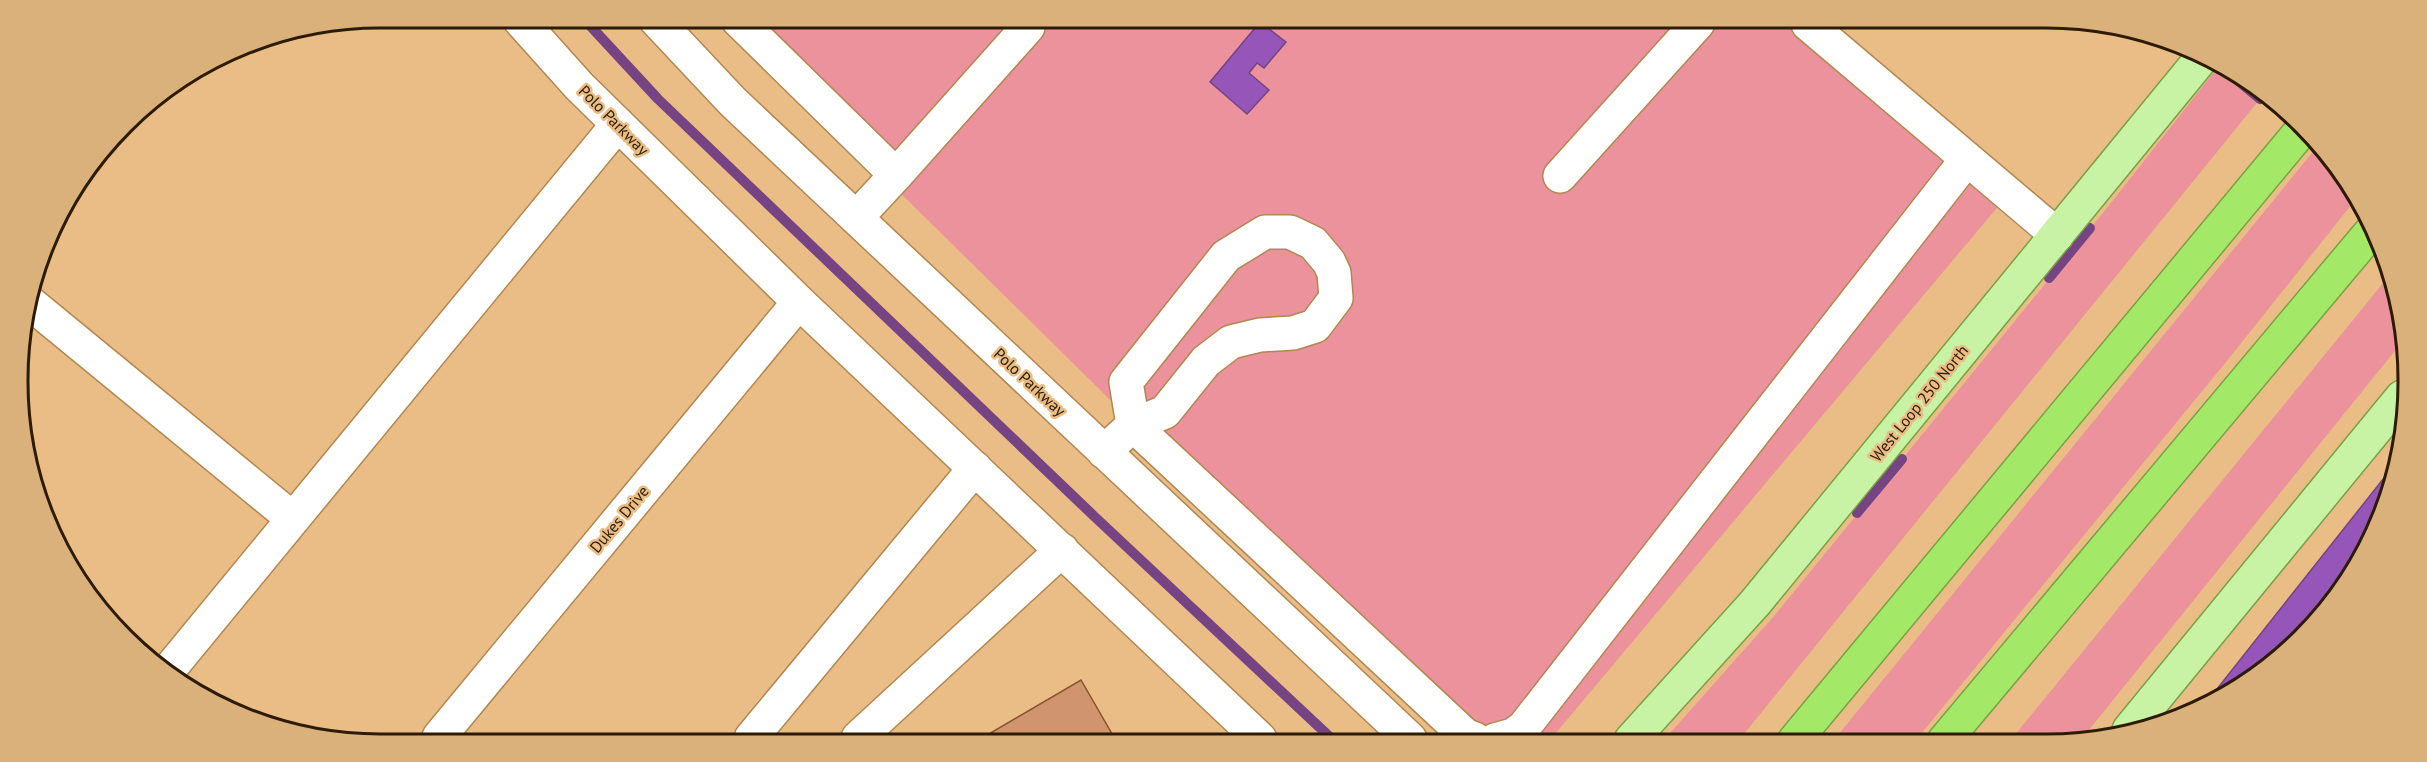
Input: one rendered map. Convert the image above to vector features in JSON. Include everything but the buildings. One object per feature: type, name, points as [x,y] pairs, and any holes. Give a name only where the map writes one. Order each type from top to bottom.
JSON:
[{"type":"highway","points":[[1800,734],[2298,135]]},
{"type":"highway","points":[[1950,734],[2015,653],[2367,236]]},
{"type":"main road","name":"West Loop 250 North","points":[[1636,734],[1755,603],[2198,63]]},
{"type":"main road","points":[[2136,721],[2398,402]]},
{"type":"street","name":"Polo Parkway","points":[[527,28],[579,86],[799,302],[1255,734]]},
{"type":"street","name":"Polo Parkway","points":[[663,28],[733,102],[1405,734]]},
{"type":"street","points":[[745,28],[896,175]]},
{"type":"street","points":[[855,218],[1027,28]]},
{"type":"street","points":[[1560,176],[1693,28]]},
{"type":"street","points":[[1813,28],[2057,235]]},
{"type":"street","points":[[173,665],[618,124]]},
{"type":"street","points":[[1514,734],[1524,727],[1966,159]]},
{"type":"street","points":[[1104,452],[1133,425],[1165,412],[1206,361],[1231,342],[1260,335],[1293,333],[1315,326],[1336,298],[1334,273],[1329,262],[1313,243],[1290,232],[1265,232],[1226,256],[1126,382],[1133,425],[1464,734]]},
{"type":"street","name":"Dukes Drive","points":[[441,734],[799,302]]},
{"type":"street","points":[[36,308],[293,519]]},
{"type":"street","points":[[755,734],[975,468]]},
{"type":"street","points":[[862,734],[1062,550]]},
{"type":"shaded area","points":[[733,28],[1809,28],[2006,197],[1555,734],[1449,734]]},
{"type":"shaded area","points":[[1255,28],[1268,28],[1286,42],[1264,68],[1257,63],[1249,73],[1269,90],[1247,114],[1210,82]]},
{"type":"shaded area","points":[[2214,72],[2259,100],[1744,734],[1669,734],[1775,615],[2107,208]]},
{"type":"shaded area","points":[[2313,151],[2326,166],[2351,205],[2226,362],[1921,734],[1839,734]]},
{"type":"shaded area","points":[[2384,282],[2392,312],[2397,348],[2089,730],[2016,734]]},
{"type":"shaded area","points":[[2385,477],[2372,516],[2362,537],[2326,596],[2295,630],[2261,661],[2217,689]]},
{"type":"waterway","points":[[592,28],[658,99],[1096,518],[1327,734]]},
{"type":"waterway","points":[[2049,278],[2090,228]]},
{"type":"waterway","points":[[1857,513],[1902,459]]}]
